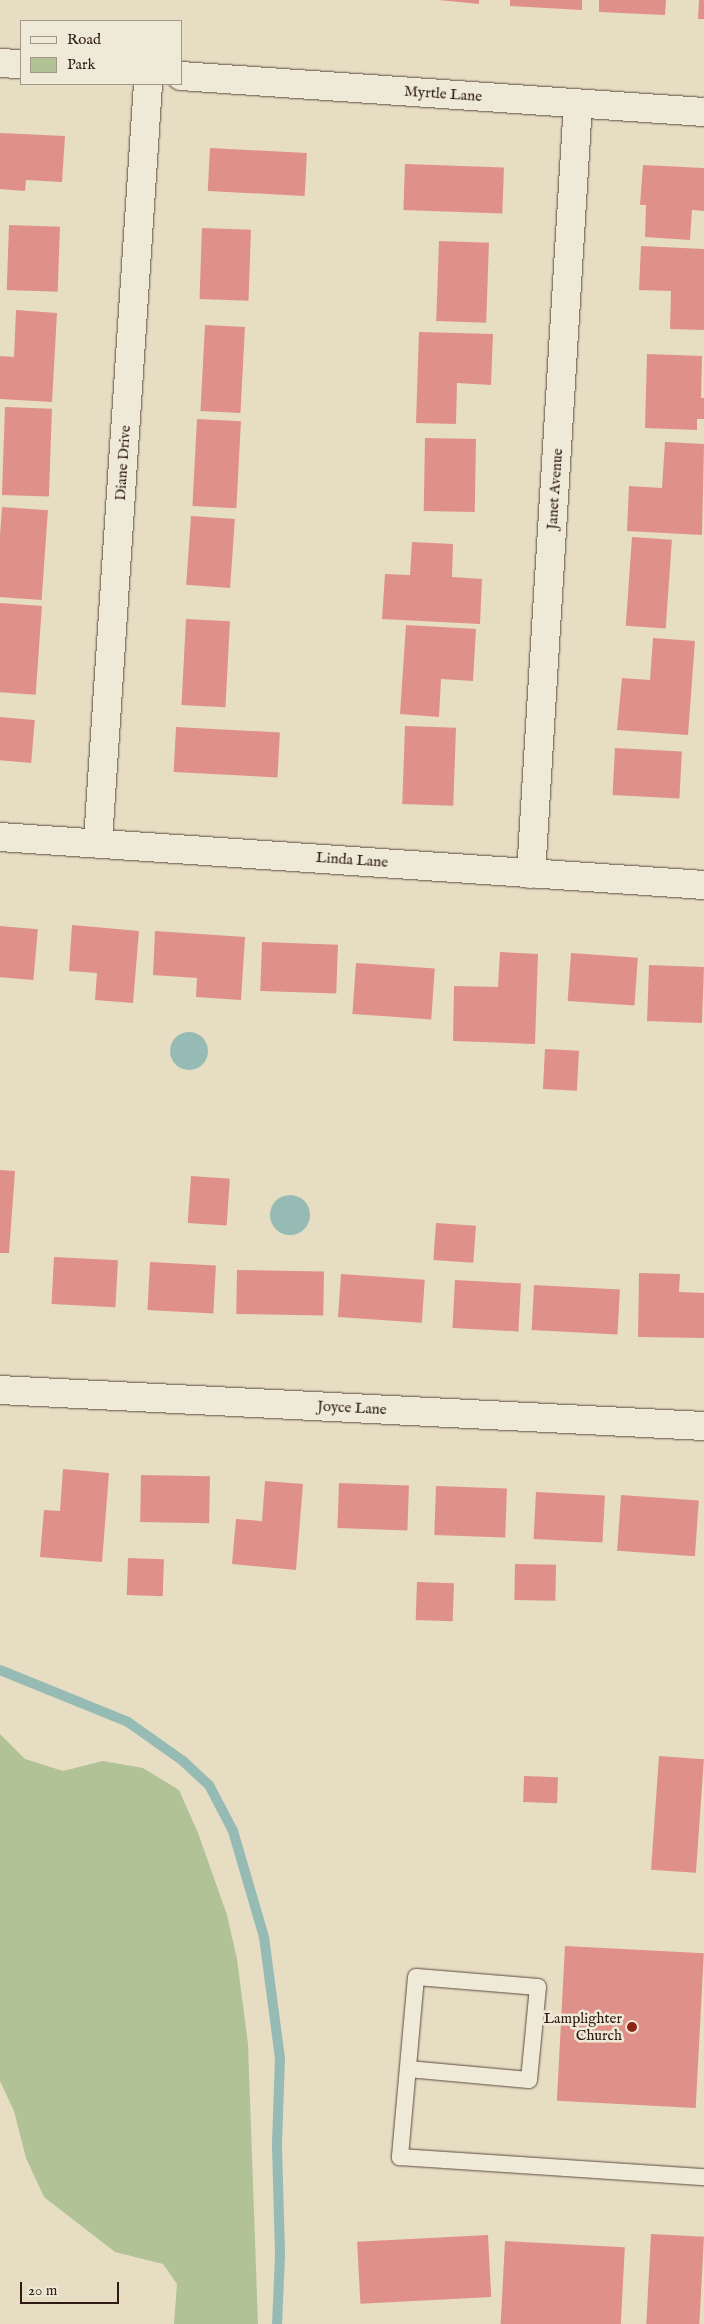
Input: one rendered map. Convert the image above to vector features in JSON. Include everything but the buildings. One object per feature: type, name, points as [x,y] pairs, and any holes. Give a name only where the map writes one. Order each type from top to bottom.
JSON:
[{"type":"street","points":[[0,63],[20,64]]},
{"type":"street","name":"Myrtle Lane","points":[[182,76],[704,112]]},
{"type":"street","name":"Diane Drive","points":[[98,841],[148,85]]},
{"type":"street","name":"Janet Avenue","points":[[531,874],[578,104]]},
{"type":"street","name":"Linda Lane","points":[[0,837],[98,841],[531,874],[704,885]]},
{"type":"street","name":"Joyce Lane","points":[[0,1390],[704,1426]]},
{"type":"lane","points":[[408,2069],[529,2080],[538,1987],[416,1977],[400,2157],[704,2177]]},
{"type":"green space","points":[[0,1734],[25,1759],[63,1771],[103,1761],[143,1768],[179,1790],[198,1833],[227,1915],[237,1959],[248,2044],[258,2324],[174,2324],[177,2284],[163,2264],[115,2252],[44,2197],[26,2158],[14,2111],[0,2081]]},
{"type":"water","points":[[189,1032],[202,1038],[208,1051],[202,1064],[189,1070],[176,1064],[170,1051],[176,1038]]},
{"type":"water","points":[[290,1195],[304,1201],[310,1215],[304,1229],[290,1235],[276,1229],[270,1215],[276,1201]]},
{"type":"waterway","points":[[0,1670],[128,1722],[183,1761],[209,1785],[233,1831],[264,1937],[280,2058],[277,2146],[280,2256],[277,2324]]},
{"type":"place","name":"Lamplighter Church","points":[[632,2027]]}]
